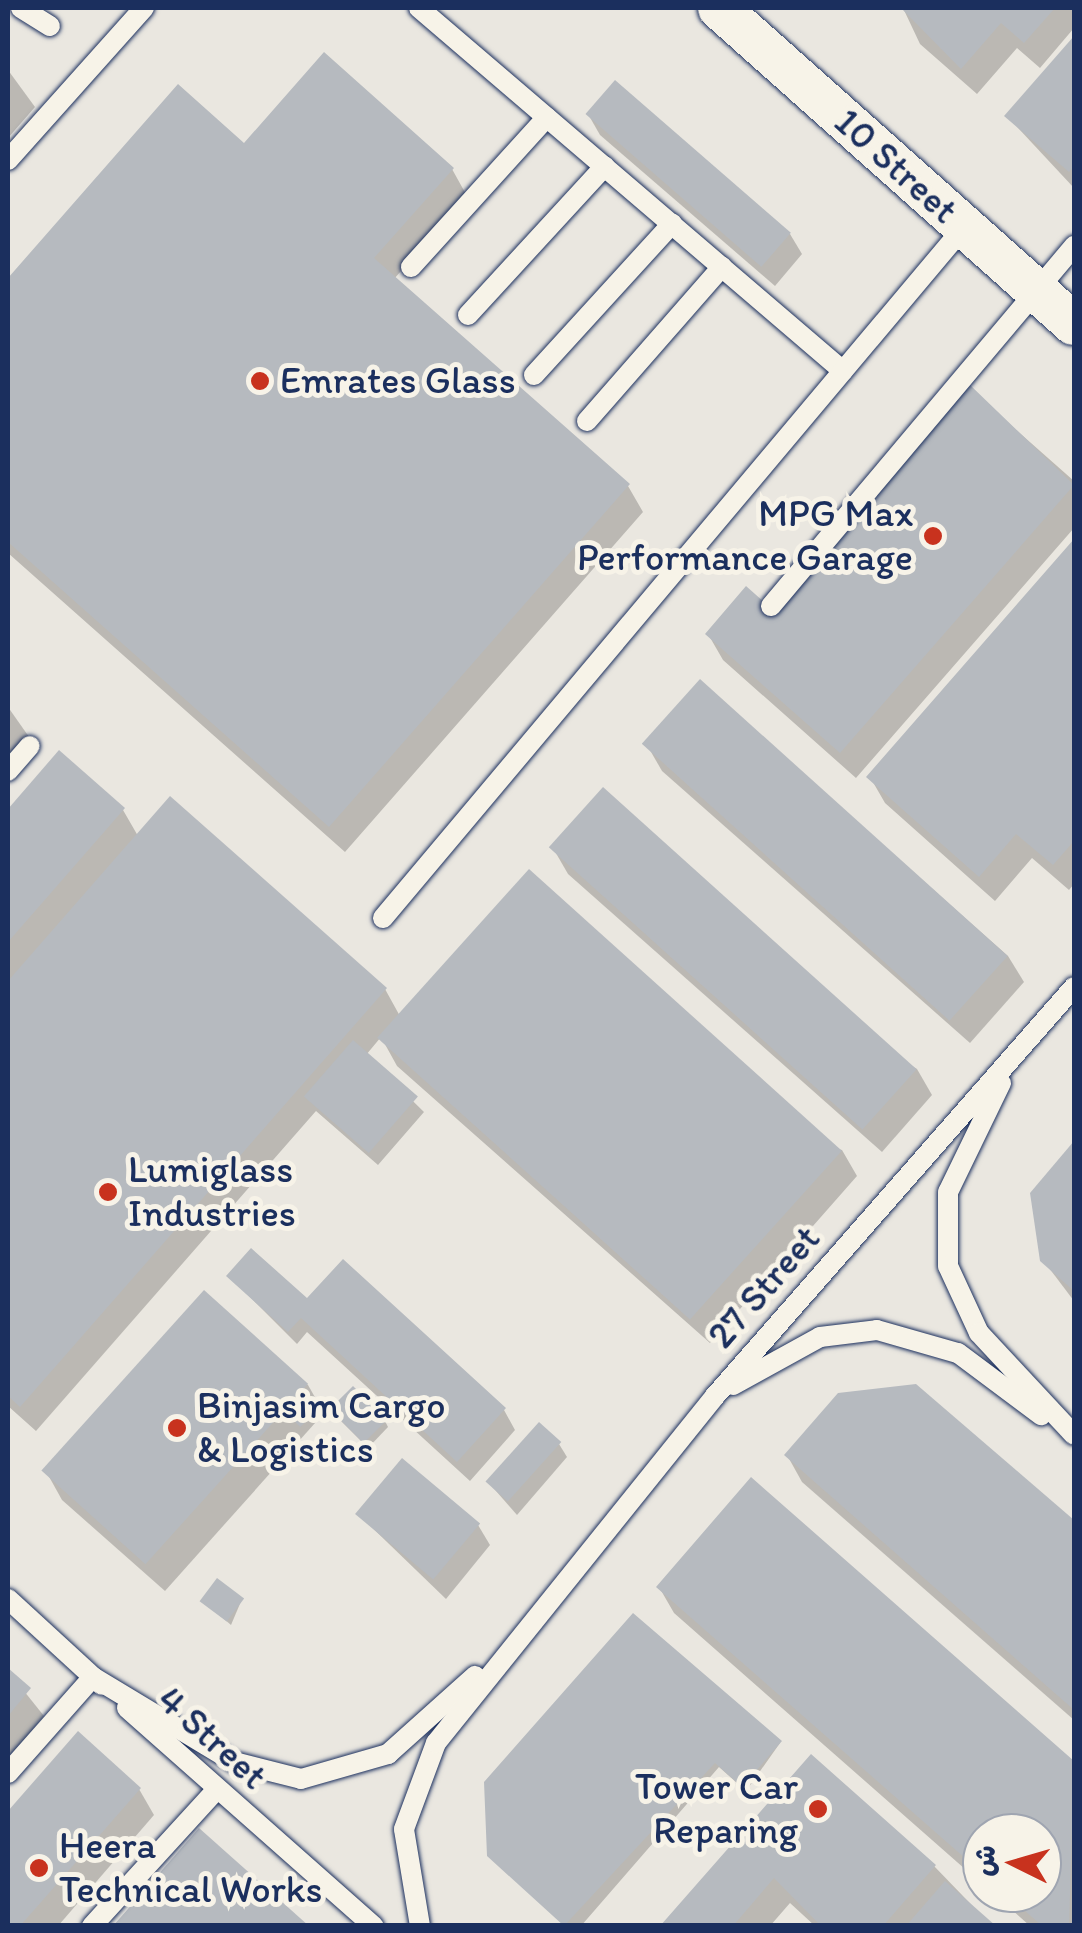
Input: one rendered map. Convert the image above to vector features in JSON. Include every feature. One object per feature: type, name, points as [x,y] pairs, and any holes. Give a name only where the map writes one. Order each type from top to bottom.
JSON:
[{"type":"street","name":"10 Street","points":[[731,11],[1074,324]]},
{"type":"lane","points":[[21,8],[50,26]]},
{"type":"lane","points":[[8,160],[144,8]]},
{"type":"lane","points":[[419,8],[844,371]]},
{"type":"lane","points":[[411,266],[547,117]]},
{"type":"lane","points":[[468,315],[605,166]]},
{"type":"lane","points":[[534,375],[672,224]]},
{"type":"lane","points":[[382,918],[964,227]]},
{"type":"lane","points":[[772,606],[1074,246]]},
{"type":"lane","points":[[588,421],[722,267]]},
{"type":"lane","points":[[8,771],[30,746]]},
{"type":"lane","name":"27 Street","points":[[420,1926],[403,1852],[415,1784],[513,1640],[715,1396],[1074,987]]},
{"type":"lane","points":[[1024,1043],[956,1168],[945,1241],[955,1290],[979,1333],[1074,1437]]},
{"type":"lane","points":[[715,1396],[820,1337],[905,1332],[958,1354],[1074,1437]]},
{"type":"lane","name":"4 Street","points":[[8,1599],[216,1790],[373,1926]]},
{"type":"lane","name":"27 Street","points":[[92,1677],[234,1762],[324,1778],[388,1754],[513,1640]]},
{"type":"lane","points":[[8,1773],[92,1677]]},
{"type":"lane","points":[[92,1926],[216,1790]]},
{"type":"building","points":[[901,8],[1055,8],[1024,43],[1001,23],[961,69]]},
{"type":"building","points":[[1074,36],[1074,166],[1069,172],[1004,116]]},
{"type":"building","name":"Emrates Glass","points":[[324,52],[454,168],[374,258],[630,484],[329,827],[8,542],[8,278],[178,84],[244,143]]},
{"type":"building","points":[[615,80],[791,233],[761,267],[585,114]]},
{"type":"building","name":"MPG Max Performance Garage","points":[[969,384],[1074,485],[840,753],[705,634],[746,586],[772,609]]},
{"type":"building","points":[[1074,539],[1074,841],[1053,865],[1016,834],[979,877],[866,777]]},
{"type":"building","points":[[700,679],[1008,956],[949,1021],[642,744]]},
{"type":"building","points":[[59,750],[125,808],[8,942],[8,809]]},
{"type":"building","points":[[603,787],[917,1069],[862,1130],[549,847]]},
{"type":"building","name":"Lumiglass Industries","points":[[170,796],[387,988],[20,1407],[8,1396],[8,981]]},
{"type":"building","points":[[529,869],[842,1151],[690,1319],[377,1038]]},
{"type":"building","points":[[353,1040],[418,1096],[369,1153],[304,1097]]},
{"type":"building","points":[[1074,1141],[1074,1291],[1040,1261],[1030,1193]]},
{"type":"building","points":[[251,1248],[307,1298],[343,1259],[506,1408],[457,1462],[301,1318],[288,1332],[226,1276]]},
{"type":"building","name":"Binjasim Cargo & Logistics","points":[[204,1290],[308,1384],[145,1564],[41,1471]]},
{"type":"building","points":[[916,1384],[1074,1520],[1074,1710],[784,1455],[838,1393]]},
{"type":"building","points":[[353,1386],[387,1420],[364,1443],[330,1409]]},
{"type":"building","points":[[313,1396],[322,1405],[300,1427],[291,1418]]},
{"type":"building","points":[[539,1422],[561,1442],[508,1502],[485,1481]]},
{"type":"building","points":[[402,1458],[480,1524],[433,1579],[355,1514]]},
{"type":"building","points":[[751,1477],[1074,1761],[1069,1926],[1042,1926],[1027,1913],[1062,1913],[1062,1813],[962,1813],[962,1855],[656,1587]]},
{"type":"building","points":[[217,1578],[244,1598],[227,1622],[200,1601]]},
{"type":"building","points":[[633,1613],[782,1741],[742,1787],[715,1763],[564,1926],[487,1856],[484,1782]]},
{"type":"building","points":[[8,1668],[31,1688],[8,1716]]},
{"type":"building","name":"Heera Technical Works","points":[[78,1731],[141,1788],[20,1926],[8,1926],[8,1811]]},
{"type":"building","name":"Tower Car Reparing","points":[[811,1754],[936,1865],[883,1926],[821,1926],[774,1878],[733,1926],[660,1926]]},
{"type":"building","points":[[199,1828],[309,1926],[113,1926]]},
{"type":"building","points":[[945,1881],[962,1896],[962,1913],[981,1913],[996,1926],[906,1926]]},
{"type":"place","name":"Emrates Glass","points":[[260,381]]},
{"type":"place","name":"MPG Max Performance Garage","points":[[933,536]]},
{"type":"place","name":"Lumiglass Industries","points":[[108,1192]]},
{"type":"place","name":"Binjasim Cargo & Logistics","points":[[177,1428]]},
{"type":"place","name":"Tower Car Reparing","points":[[818,1809]]},
{"type":"place","name":"Heera Technical Works","points":[[39,1868]]}]
